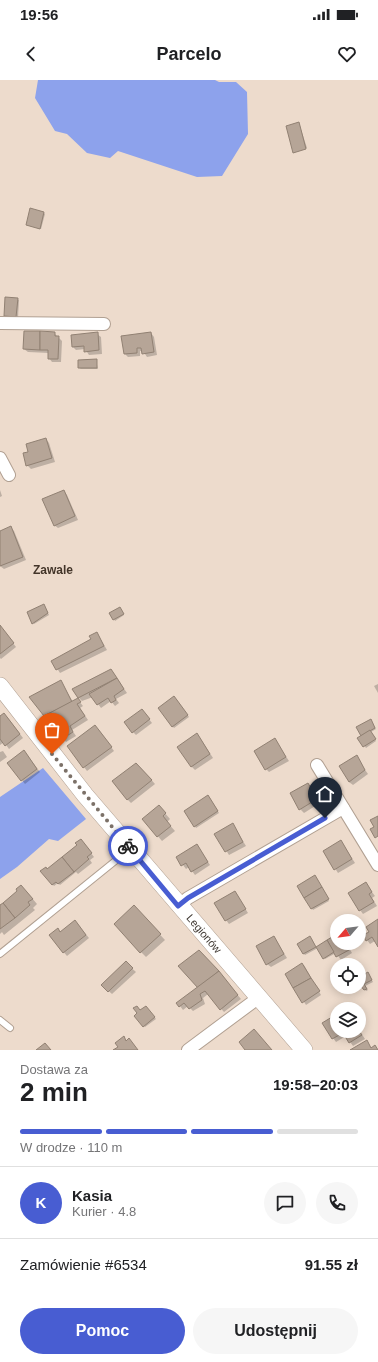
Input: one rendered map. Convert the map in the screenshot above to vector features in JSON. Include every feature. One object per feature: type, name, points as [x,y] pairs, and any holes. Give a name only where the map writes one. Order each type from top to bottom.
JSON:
[{"type":"street","points":[[0,323],[104,324]]},
{"type":"street","points":[[0,458],[9,475]]},
{"type":"street","name":"Legionów","points":[[0,686],[85,795],[130,849],[304,1050]]},
{"type":"street","points":[[317,765],[378,865]]},
{"type":"street","points":[[178,906],[200,891],[343,808]]},
{"type":"street","points":[[188,1050],[258,998]]},
{"type":"lane","points":[[0,954],[130,849]]},
{"type":"lane","points":[[0,1020],[10,1028]]},
{"type":"shaded area","points":[[38,80],[215,80],[219,82],[236,82],[247,92],[248,134],[222,176],[197,177],[118,151],[110,158],[87,153],[67,134],[55,131],[35,98]]},
{"type":"shaded area","points":[[43,768],[86,819],[58,841],[49,839],[17,867],[0,879],[0,797]]},
{"type":"building","points":[[299,122],[306,149],[293,153],[286,126]]},
{"type":"building","points":[[30,208],[44,212],[40,229],[26,225]]},
{"type":"building","points":[[5,297],[18,298],[16,317],[4,316]]},
{"type":"building","points":[[24,331],[40,331],[40,350],[23,349]]},
{"type":"building","points":[[40,331],[55,332],[55,336],[59,336],[58,359],[48,359],[48,350],[40,350]]},
{"type":"building","points":[[98,332],[99,350],[84,352],[84,346],[72,347],[71,335]]},
{"type":"building","points":[[151,332],[154,352],[142,354],[141,348],[137,348],[137,353],[124,354],[121,336]]},
{"type":"building","points":[[97,359],[97,368],[78,368],[78,360]]},
{"type":"building","points":[[46,438],[52,458],[26,466],[23,453],[28,452],[26,444]]},
{"type":"building","points":[[64,490],[75,516],[54,526],[42,499]]},
{"type":"building","points":[[11,526],[23,557],[0,566],[0,531]]},
{"type":"building","points":[[44,604],[48,613],[32,624],[27,612]]},
{"type":"building","points":[[120,607],[124,614],[113,620],[109,613]]},
{"type":"building","points":[[0,625],[14,643],[0,654]]},
{"type":"building","points":[[97,632],[104,646],[56,670],[51,661],[91,639],[89,636]]},
{"type":"building","points":[[111,669],[117,678],[78,698],[72,689]]},
{"type":"building","points":[[117,678],[124,689],[114,696],[116,700],[111,703],[108,698],[97,705],[89,694]]},
{"type":"building","points":[[61,680],[72,702],[44,716],[29,697]]},
{"type":"building","points":[[174,696],[188,715],[172,727],[158,708]]},
{"type":"building","points":[[78,698],[81,702],[77,704],[85,716],[70,726],[73,732],[62,739],[44,716]]},
{"type":"building","points":[[142,709],[150,719],[132,733],[124,722]]},
{"type":"building","points":[[4,713],[20,734],[5,746],[0,739],[0,716]]},
{"type":"building","points":[[371,719],[375,728],[361,736],[356,727]]},
{"type":"building","points":[[95,725],[112,747],[83,768],[67,746]]},
{"type":"building","points":[[370,730],[376,739],[363,747],[357,738]]},
{"type":"building","points":[[197,733],[210,754],[191,767],[177,747]]},
{"type":"building","points":[[275,738],[286,757],[265,770],[254,751]]},
{"type":"building","points":[[24,750],[37,769],[21,781],[7,763]]},
{"type":"building","points":[[357,755],[365,770],[349,782],[339,766]]},
{"type":"building","points":[[136,763],[152,780],[127,800],[112,781]]},
{"type":"building","points":[[308,783],[317,799],[299,810],[290,793]]},
{"type":"building","points":[[208,795],[218,811],[194,827],[184,811]]},
{"type":"building","points":[[159,805],[166,813],[163,816],[171,826],[157,837],[142,819]]},
{"type":"building","points":[[378,816],[378,836],[375,838],[370,829],[374,827],[370,820]]},
{"type":"building","points":[[233,823],[243,842],[225,852],[214,834]]},
{"type":"building","points":[[81,839],[92,853],[87,857],[89,859],[74,872],[62,857],[77,845],[75,843]]},
{"type":"building","points":[[341,840],[352,859],[334,870],[323,851]]},
{"type":"building","points":[[197,844],[208,862],[191,872],[186,863],[181,866],[176,857]]},
{"type":"building","points":[[62,857],[74,872],[58,884],[56,882],[52,885],[40,871],[46,867],[47,869]]},
{"type":"building","points":[[315,875],[322,887],[304,898],[297,886]]},
{"type":"building","points":[[366,882],[372,892],[369,894],[374,902],[359,911],[348,893]]},
{"type":"building","points":[[21,885],[33,899],[28,902],[30,905],[15,918],[3,903],[17,891],[16,889]]},
{"type":"building","points":[[322,887],[329,899],[311,909],[304,898]]},
{"type":"building","points":[[235,891],[246,909],[225,921],[214,903]]},
{"type":"building","points":[[3,903],[15,918],[0,929],[0,905]]},
{"type":"building","points":[[134,905],[161,934],[140,953],[114,924]]},
{"type":"building","points":[[378,919],[378,947],[372,937],[366,941],[366,934],[369,932],[366,927]]},
{"type":"building","points":[[75,920],[86,935],[63,953],[49,935],[58,928],[60,932]]},
{"type":"building","points":[[274,936],[284,954],[266,965],[256,946]]},
{"type":"building","points":[[310,936],[316,947],[303,954],[297,944]]},
{"type":"building","points":[[330,938],[330,946],[327,940]]},
{"type":"building","points":[[327,940],[330,945],[330,950],[333,950],[334,952],[323,959],[316,947]]},
{"type":"building","points":[[199,950],[219,971],[198,988],[178,966]]},
{"type":"building","points":[[332,950],[349,950],[336,957]]},
{"type":"building","points":[[126,961],[133,968],[108,992],[101,985]]},
{"type":"building","points":[[302,963],[311,978],[293,988],[285,974]]},
{"type":"building","points":[[219,971],[238,995],[220,1010],[205,991],[200,994],[202,1000],[189,1009],[184,1003],[179,1007],[176,1003]]},
{"type":"building","points":[[368,972],[372,980],[366,983],[366,973]]},
{"type":"building","points":[[311,978],[320,991],[302,1003],[293,988]]},
{"type":"building","points":[[137,1006],[140,1010],[146,1006],[155,1017],[143,1027],[134,1016],[137,1013],[133,1008]]},
{"type":"building","points":[[330,1018],[330,1036],[322,1023]]},
{"type":"building","points":[[254,1029],[272,1050],[245,1050],[239,1042]]},
{"type":"building","points":[[124,1036],[126,1041],[129,1038],[138,1050],[113,1050],[118,1047],[115,1043]]},
{"type":"building","points":[[346,1038],[357,1038],[349,1043]]},
{"type":"building","points":[[367,1040],[371,1048],[375,1045],[378,1050],[350,1050]]},
{"type":"building","points":[[45,1043],[51,1050],[36,1050]]},
{"type":"way so far","points":[[52,754],[128,846]]},
{"type":"district","name":"Zawale","points":[[53,570]]},
{"type":"route","points":[[128,846],[178,906],[188,898],[325,818]]}]
